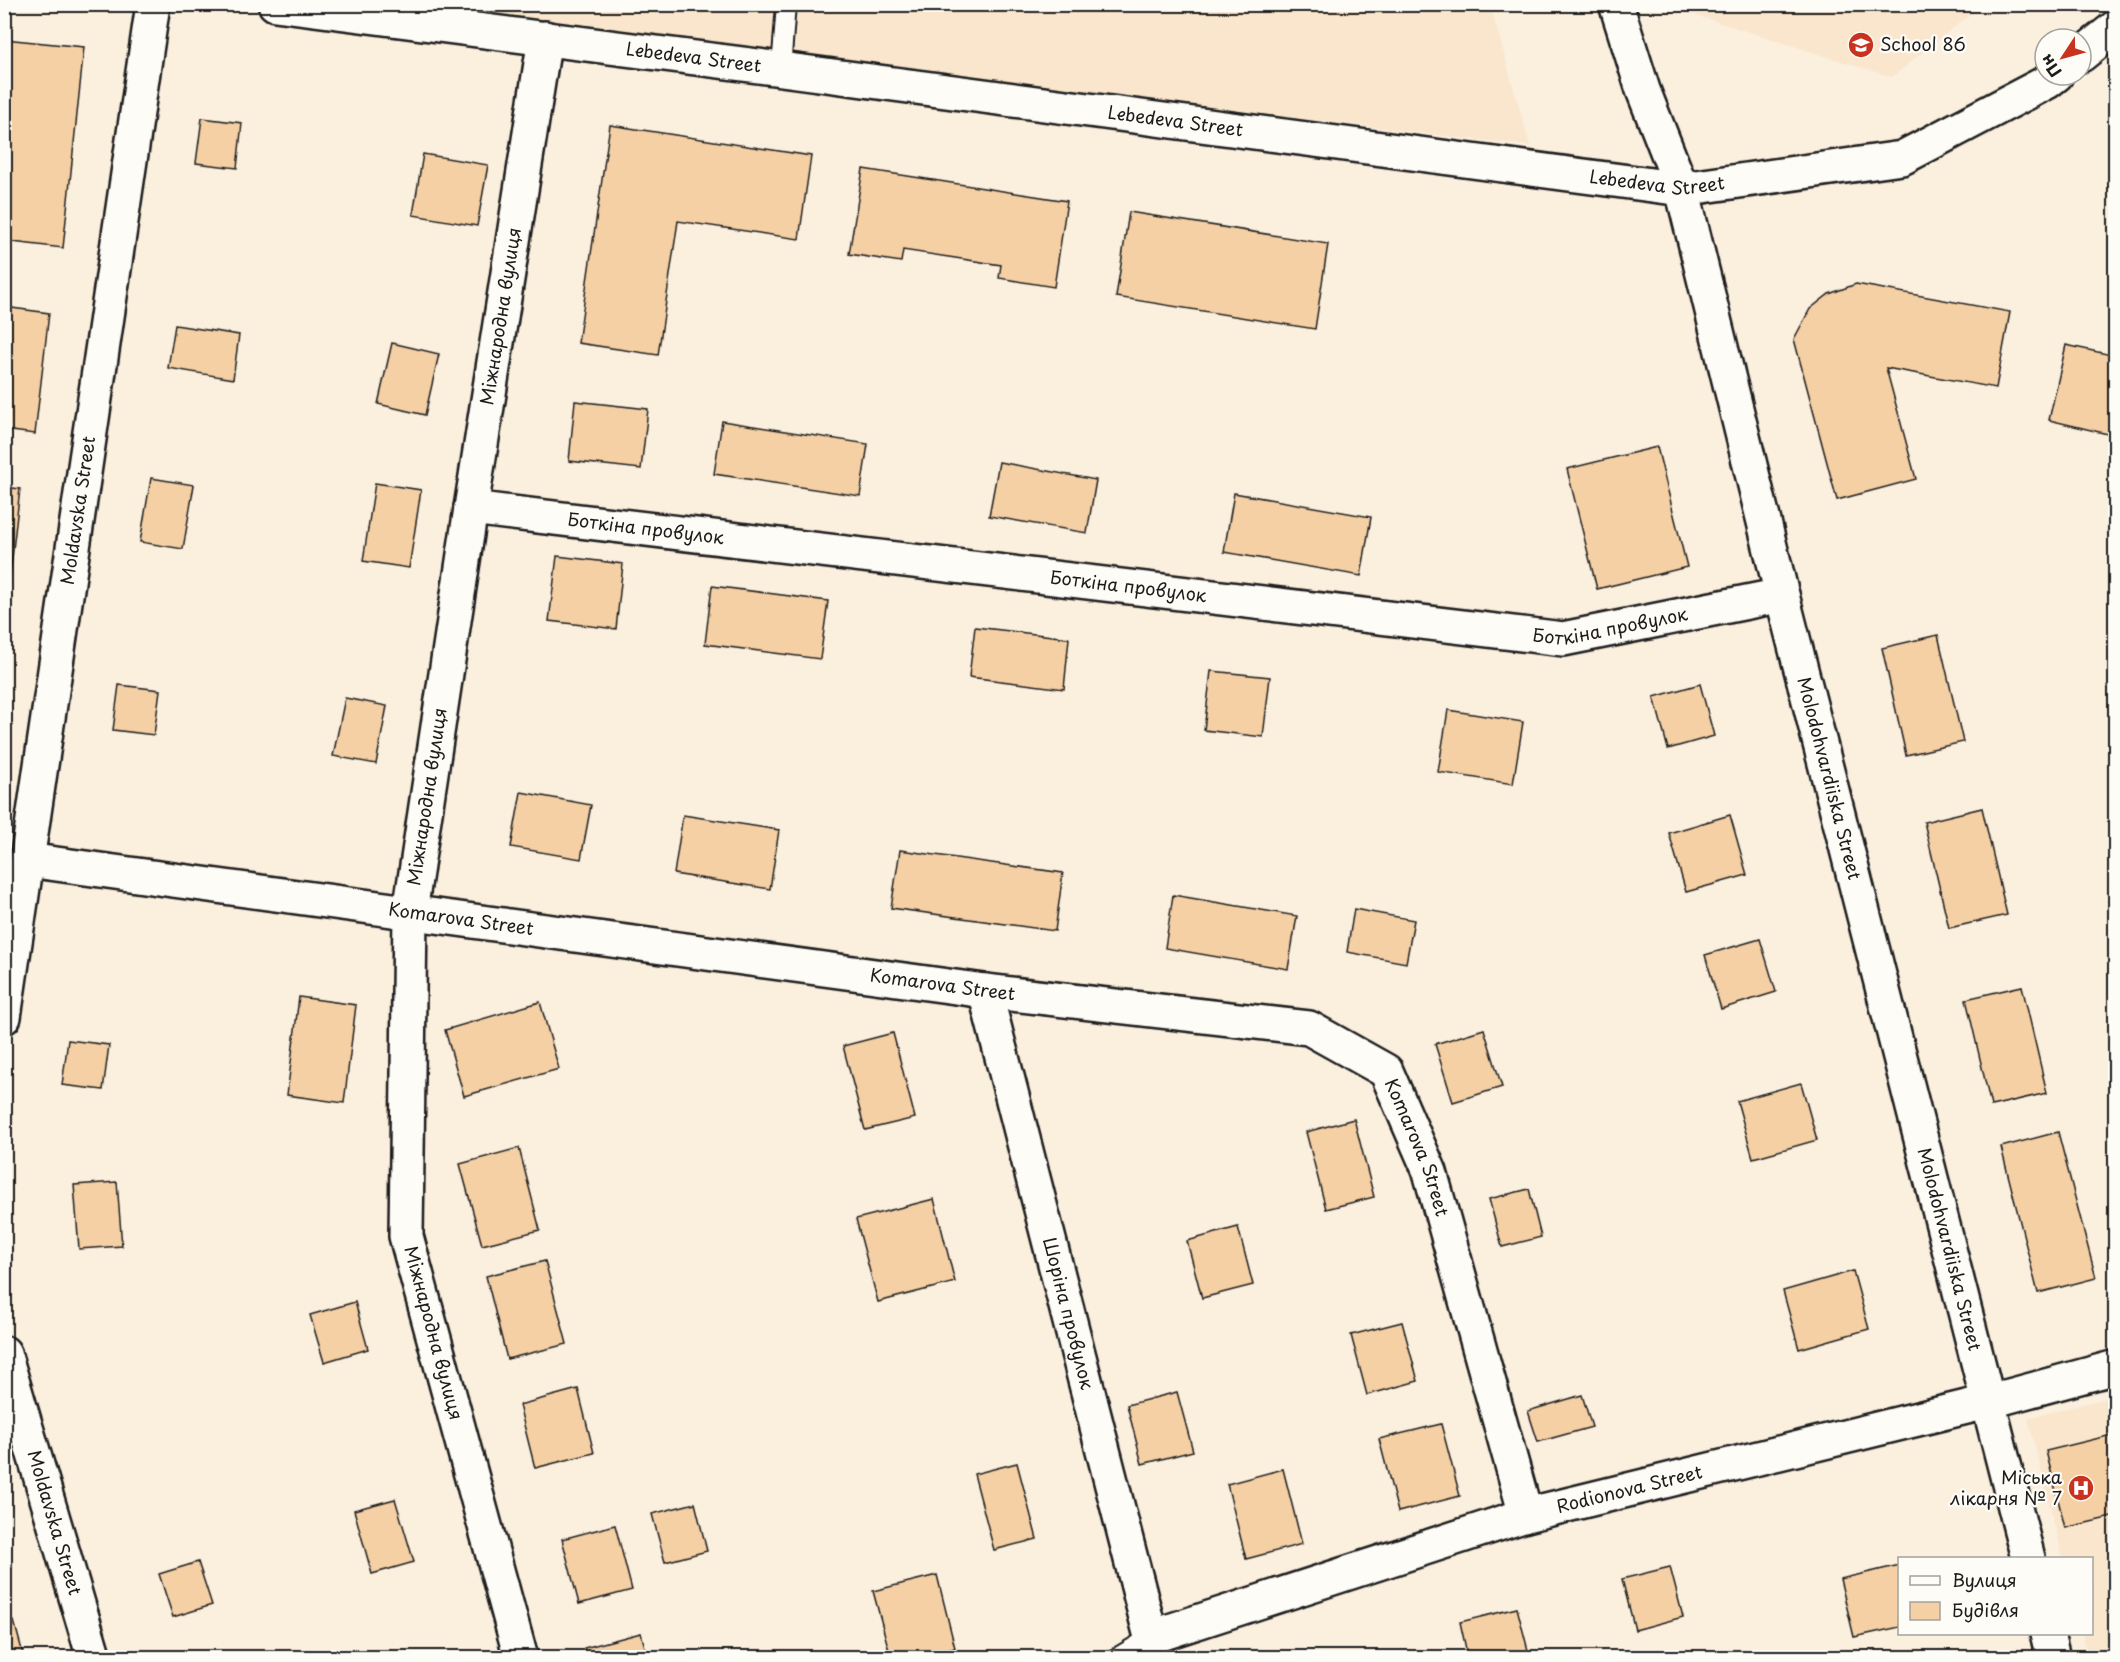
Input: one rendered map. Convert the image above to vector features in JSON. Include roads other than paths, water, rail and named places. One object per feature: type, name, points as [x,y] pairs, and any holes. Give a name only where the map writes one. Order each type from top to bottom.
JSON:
[{"type":"street","name":"Moldavska Street","points":[[4,1017],[153,4]]},
{"type":"street","name":"Lebedeva Street","points":[[275,4],[1682,189],[1902,158],[2037,87]]},
{"type":"street","name":"Molodohvardiiska Street","points":[[1616,4],[1643,90],[1682,189],[1782,595],[2028,1557]]},
{"type":"street","points":[[2093,45],[2115,27]]},
{"type":"street","name":"Міжнародна вулиця","points":[[521,1658],[406,1236],[410,912],[545,38]]},
{"type":"street","name":"Боткіна провулок","points":[[471,508],[1563,639],[1782,595]]},
{"type":"street","name":"Komarova Street","points":[[27,860],[986,991],[1309,1028],[1386,1071],[1430,1172],[1526,1515]]},
{"type":"street","name":"Шоріна провулок","points":[[986,991],[1151,1637]]},
{"type":"street","name":"Moldavska Street","points":[[4,1353],[94,1658]]},
{"type":"street","name":"Rodionova Street","points":[[1151,1637],[1526,1515],[1987,1402],[2115,1367]]},
{"type":"street","points":[[2047,1635],[2053,1658]]},
{"type":"lane","points":[[781,69],[786,4]]},
{"type":"lane","points":[[1116,1658],[1151,1637]]},
{"type":"place","name":"School 86","points":[[1861,45]]},
{"type":"place","name":"Міська лікарня № 7","points":[[2081,1488]]}]
